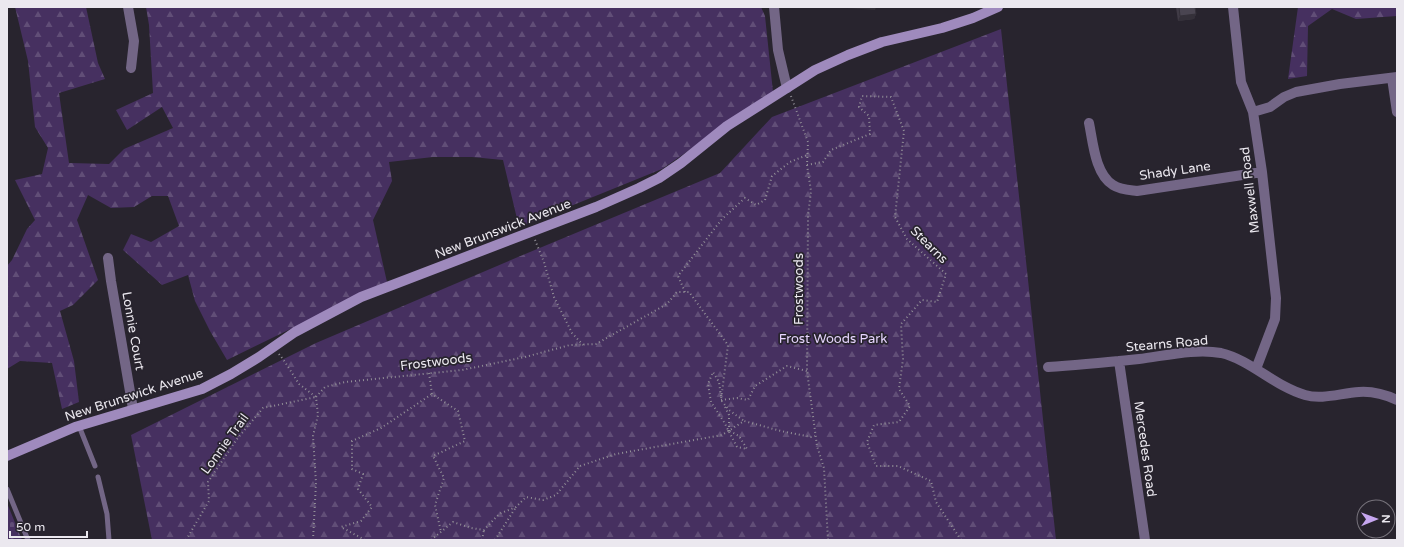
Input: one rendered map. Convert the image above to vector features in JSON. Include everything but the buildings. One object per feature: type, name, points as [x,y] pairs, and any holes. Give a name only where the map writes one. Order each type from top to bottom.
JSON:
[{"type":"street","points":[[128,7],[134,41],[132,68]]},
{"type":"street","points":[[774,7],[778,50],[787,88]]},
{"type":"street","name":"New Brunswick Avenue","points":[[7,456],[80,426],[202,389],[231,374],[295,332],[361,297],[596,207],[659,178],[681,163],[727,126],[815,70],[848,54],[882,42],[942,28],[973,18],[998,7]]},
{"type":"street","name":"Maxwell Road","points":[[1234,7],[1242,82],[1253,112],[1262,172],[1276,298],[1275,319],[1256,369]]},
{"type":"street","points":[[1253,112],[1270,107],[1284,97],[1296,92],[1340,84],[1395,78],[1397,112]]},
{"type":"street","name":"Shady Lane","points":[[1089,123],[1099,168],[1105,178],[1113,185],[1123,189],[1138,191],[1262,172]]},
{"type":"street","name":"Lonnie Court","points":[[108,258],[134,409]]},
{"type":"street","name":"Stearns Road","points":[[1048,367],[1120,361],[1198,351],[1220,353],[1237,358],[1288,388],[1305,395],[1320,397],[1358,392],[1372,392],[1386,395],[1397,400]]},
{"type":"street","name":"Mercedes Road","points":[[1120,361],[1145,540]]},
{"type":"lane","points":[[80,426],[94,466]]},
{"type":"lane","points":[[98,477],[108,514],[109,540]]},
{"type":"lane","points":[[7,489],[28,540]]},
{"type":"path","name":"Frostwoods","points":[[787,88],[796,107],[808,142],[807,165],[811,191],[808,216],[807,371],[817,446],[824,468],[828,540]]},
{"type":"path","name":"Stearns","points":[[807,165],[823,162],[831,150],[870,134],[869,116],[859,107],[862,96],[891,97],[904,131],[895,217],[907,239],[946,274],[937,302],[922,300],[901,324],[903,359],[899,389],[910,406],[899,422],[874,425],[867,442],[876,466],[898,466],[931,481],[936,502],[961,540]]},
{"type":"path","points":[[807,155],[790,162],[772,176],[765,200],[756,205],[745,198],[722,219],[678,276],[685,292],[689,292],[728,345],[721,400],[729,410],[744,421],[780,431],[811,437],[816,436]]},
{"type":"path","points":[[529,233],[537,242],[554,297],[572,333],[583,345]]},
{"type":"path","name":"Frostwoods","points":[[316,397],[325,387],[345,382],[462,370],[525,357],[570,345],[596,344],[667,304],[677,292],[685,292]]},
{"type":"path","points":[[273,347],[286,362],[299,384],[316,397],[318,415],[313,436],[316,483],[313,540]]},
{"type":"path","points":[[721,400],[737,398],[748,400],[755,386],[787,366],[807,371]]},
{"type":"path","points":[[713,372],[719,382],[721,400],[729,415],[729,431],[740,436],[747,449],[737,447],[711,402],[708,384],[713,372]]},
{"type":"path","points":[[429,373],[432,394],[458,411],[465,440],[433,456],[444,478],[435,505],[441,532]]},
{"type":"path","points":[[365,540],[341,527],[361,521],[372,507],[358,489],[363,474],[352,469],[352,441],[381,428],[432,394]]},
{"type":"path","name":"Lonnie Trail","points":[[186,540],[209,501],[208,482],[237,439],[263,408],[316,397]]},
{"type":"path","points":[[495,540],[516,507],[526,497],[543,500],[556,495],[580,466],[616,454],[722,435],[744,421]]},
{"type":"path","points":[[482,540],[484,530],[499,514],[516,507]]},
{"type":"path","points":[[431,540],[453,522],[471,528],[484,530]]},
{"type":"green space","points":[[15,7],[86,7],[98,63],[105,79],[59,93],[69,163],[109,164],[124,149],[173,128],[162,107],[127,130],[116,110],[153,93],[149,25],[146,7],[761,7],[765,16],[773,92],[662,169],[519,227],[503,160],[472,157],[433,157],[389,162],[392,181],[373,220],[387,282],[227,360],[195,301],[188,275],[162,285],[123,250],[131,234],[151,242],[179,226],[168,196],[152,196],[134,207],[111,208],[88,195],[77,220],[98,280],[73,305],[60,311],[74,361],[79,402],[62,409],[52,363],[20,361],[7,369],[7,266],[12,260],[27,229],[35,220],[15,180],[42,174],[48,148],[35,127],[28,61]]},
{"type":"green space","points":[[1298,7],[1397,7],[1397,16],[1356,19],[1332,9],[1308,26],[1307,76],[1288,79]]},
{"type":"green space","name":"Frost Woods Park","points":[[1001,29],[1056,540],[152,540],[131,435],[316,343],[720,173],[772,117]]},
{"type":"green space","points":[[7,503],[22,540],[7,540]]}]
